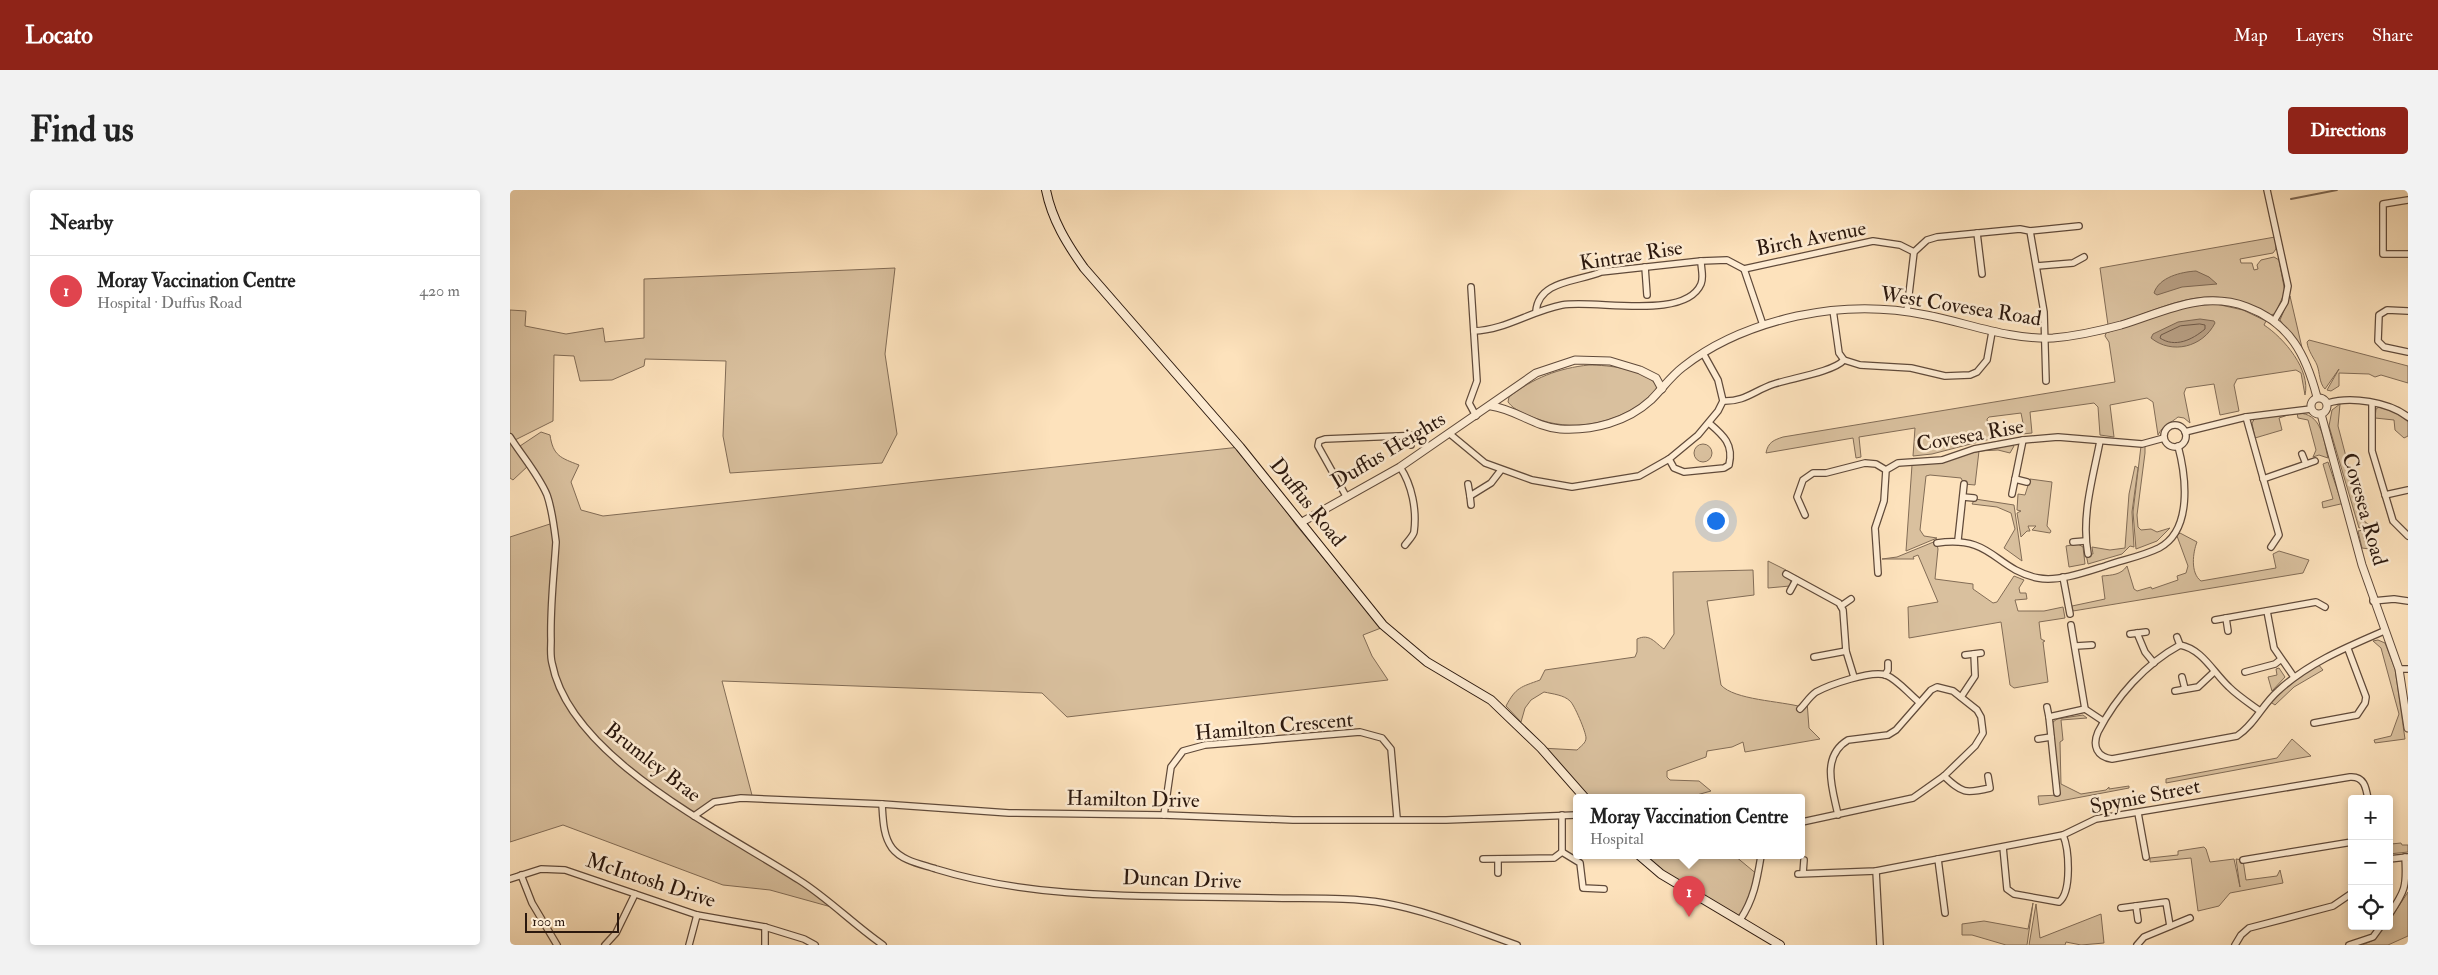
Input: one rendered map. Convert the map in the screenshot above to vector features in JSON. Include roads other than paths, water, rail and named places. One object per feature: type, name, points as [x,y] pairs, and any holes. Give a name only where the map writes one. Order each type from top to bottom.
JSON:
[{"type":"main road","name":"Duffus Road","points":[[1046,190],[1049,205],[1063,237],[1084,268],[1302,522],[1383,625],[1427,662],[1491,700],[1541,748],[1581,794]]},
{"type":"main road","points":[[1644,859],[1661,874],[1780,945]]},
{"type":"street","points":[[2267,190],[2288,286],[2285,302],[2274,321],[2293,340],[2303,355],[2308,364],[2317,397]]},
{"type":"street","points":[[2408,200],[2384,204],[2383,254],[2408,254]]},
{"type":"street","points":[[1907,311],[1914,252],[1927,240],[2020,229],[2030,231],[2079,226]]},
{"type":"street","points":[[2030,231],[2044,312],[2046,381]]},
{"type":"street","points":[[1977,233],[1982,274]]},
{"type":"street","name":"Birch Avenue","points":[[1744,269],[1873,241],[1900,245],[1914,252]]},
{"type":"street","points":[[2037,266],[2073,263],[2084,257]]},
{"type":"street","points":[[1701,261],[1727,260],[1744,269],[1763,325]]},
{"type":"street","name":"Kintrae Rise","points":[[1474,331],[1500,327],[1536,311],[1572,304],[1592,302],[1650,307],[1674,303],[1698,289],[1702,278],[1701,261],[1600,272],[1556,286],[1542,294],[1537,302],[1536,311]]},
{"type":"street","points":[[2073,263],[2075,271]]},
{"type":"street","points":[[1645,267],[1647,295]]},
{"type":"street","points":[[1471,287],[1477,381],[1469,403],[1476,416]]},
{"type":"street","name":"West Covesea Road","points":[[1656,378],[1668,378],[1703,353],[1763,325],[1834,310],[1907,311],[1992,332],[2045,338],[2082,335],[2121,325],[2184,303],[2202,300],[2221,300],[2240,305],[2274,321]]},
{"type":"street","points":[[1834,310],[1836,344],[1844,360],[1860,365],[1911,368],[1945,376],[1970,375],[1977,372],[1987,360],[1992,332]]},
{"type":"street","points":[[2408,311],[2387,310],[2379,315],[2377,327],[2378,341],[2384,347],[2408,352]]},
{"type":"street","points":[[1450,434],[1485,463],[1532,480],[1572,487],[1639,476],[1686,447],[1709,423],[1723,401],[1718,380],[1703,353]]},
{"type":"street","points":[[1490,406],[1536,373],[1575,360],[1598,360],[1618,363],[1640,370],[1656,378],[1662,389]]},
{"type":"street","points":[[1723,401],[1737,402],[1772,384],[1833,369],[1844,360]]},
{"type":"street","name":"West Covesea Road","points":[[1490,406],[1508,410],[1534,423],[1559,429],[1589,428],[1629,416],[1662,389],[1677,373]]},
{"type":"street","points":[[1506,394],[1508,410]]},
{"type":"street","points":[[2317,397],[2322,398],[2328,403]]},
{"type":"street","points":[[2317,397],[2313,400],[2311,409],[2314,413],[2321,414],[2326,410],[2328,403]]},
{"type":"street","points":[[2328,403],[2338,400],[2372,403],[2395,409],[2408,417]]},
{"type":"street","points":[[2372,403],[2372,451],[2393,521],[2408,536]]},
{"type":"street","name":"Duffus Heights","points":[[1302,522],[1400,467],[1490,406]]},
{"type":"street","name":"Covesea Rise","points":[[1886,470],[1898,463],[1942,460],[1974,449],[2023,440],[2058,437],[2142,444],[2164,438],[2166,430],[2172,426],[2180,426],[2184,432],[2246,418],[2311,409]]},
{"type":"street","name":"Covesea Road","points":[[2321,414],[2360,561],[2399,669],[2408,728]]},
{"type":"street","points":[[2246,418],[2279,535],[2271,547]]},
{"type":"street","points":[[1669,459],[1674,468],[1684,472],[1724,468],[1729,465],[1730,454],[1726,438],[1709,423]]},
{"type":"street","points":[[2164,438],[2169,445],[2178,446],[2185,440],[2184,432]]},
{"type":"street","points":[[1346,496],[1318,446],[1319,441],[1325,439],[1423,435]]},
{"type":"street","points":[[1411,436],[1411,446]]},
{"type":"street","name":"Brumley Brae","points":[[510,438],[530,464],[547,495],[554,523],[556,542],[552,664],[561,690],[572,710],[601,745],[631,771],[694,816],[800,880],[883,945]]},
{"type":"street","points":[[2012,494],[2023,440]]},
{"type":"street","points":[[2088,554],[2085,541],[2088,501],[2100,441]]},
{"type":"street","points":[[1938,543],[1958,540],[1982,547],[2018,572],[2041,578],[2063,577],[2160,548],[2169,540],[2180,522],[2184,508],[2183,465],[2178,446]]},
{"type":"street","points":[[2302,454],[2306,464]]},
{"type":"street","points":[[2263,479],[2315,461]]},
{"type":"street","points":[[1805,515],[1798,497],[1803,480],[1813,474],[1826,473],[1865,462],[1876,464],[1886,470],[1884,501],[1875,528],[1878,572]]},
{"type":"street","points":[[1400,467],[1408,478],[1412,490],[1414,533],[1405,545]]},
{"type":"street","points":[[1470,496],[1491,483],[1501,470]]},
{"type":"street","points":[[2015,479],[2027,482]]},
{"type":"street","points":[[1468,484],[1471,506]]},
{"type":"street","points":[[1958,540],[1964,484]]},
{"type":"street","points":[[2385,495],[2408,490]]},
{"type":"street","points":[[1963,497],[1974,498]]},
{"type":"street","points":[[2073,542],[2085,541]]},
{"type":"street","points":[[1786,574],[1834,598],[1841,606],[1846,651],[1854,678]]},
{"type":"street","points":[[2063,577],[2070,614]]},
{"type":"street","points":[[1790,591],[1796,580]]},
{"type":"street","points":[[1841,606],[1851,599]]},
{"type":"street","points":[[2374,601],[2394,599],[2408,601]]},
{"type":"street","points":[[2215,620],[2316,602],[2325,607]]},
{"type":"street","points":[[2267,611],[2274,648],[2280,660],[2294,677]]},
{"type":"street","points":[[2226,618],[2228,631]]},
{"type":"street","points":[[2072,625],[2085,709]]},
{"type":"street","points":[[2180,645],[2154,663],[2124,691],[2103,721],[2095,739],[2095,748],[2104,758],[2112,759],[2237,736],[2250,727],[2276,692],[2294,677],[2332,653],[2348,649],[2384,631]]},
{"type":"street","points":[[2146,632],[2134,633],[2144,652],[2154,663]]},
{"type":"street","points":[[2177,637],[2180,645]]},
{"type":"street","points":[[2076,646],[2092,645]]},
{"type":"street","points":[[2180,645],[2193,649],[2230,688],[2260,712]]},
{"type":"street","points":[[2314,723],[2357,715],[2365,703],[2366,697],[2348,649]]},
{"type":"street","points":[[1814,656],[1846,651]]},
{"type":"street","points":[[1961,697],[1975,676],[1974,654]]},
{"type":"street","points":[[1965,655],[1981,654]]},
{"type":"street","points":[[2245,672],[2280,660]]},
{"type":"street","points":[[1886,675],[1888,663]]},
{"type":"street","points":[[2399,669],[2408,669]]},
{"type":"street","points":[[2175,691],[2198,687],[2214,672]]},
{"type":"street","points":[[1800,709],[1814,693],[1854,678],[1886,675],[1919,702]]},
{"type":"street","points":[[2182,678],[2185,689]]},
{"type":"street","points":[[1805,821],[1838,815],[1913,798],[1944,776],[1980,740],[1983,733],[1981,717],[1961,697],[1945,688],[1937,687],[1930,690],[1896,730],[1888,735],[1848,740],[1839,748],[1830,765],[1838,815]]},
{"type":"street","points":[[2047,706],[2057,793]]},
{"type":"street","points":[[2049,717],[2085,709],[2103,721]]},
{"type":"street","name":"Hamilton Crescent","points":[[1164,815],[1171,767],[1183,751],[1205,745],[1360,732],[1382,738],[1391,749],[1397,818]]},
{"type":"street","points":[[2038,739],[2051,737]]},
{"type":"street","points":[[1944,776],[1961,791],[1973,792],[1990,788],[1988,776]]},
{"type":"street","name":"Spynie Street","points":[[1804,860],[1800,874],[1876,871],[2063,835],[2096,819],[2138,813],[2169,805],[2354,777],[2363,782],[2367,795]]},
{"type":"street","name":"Hamilton Drive","points":[[694,816],[714,802],[741,798],[882,804],[1009,813],[1164,815],[1293,820],[1397,818],[1446,820],[1573,815]]},
{"type":"street","name":"Duncan Drive","points":[[882,804],[884,829],[892,848],[907,860],[947,872],[1018,888],[1134,895],[1333,899],[1384,903],[1432,916],[1518,945]]},
{"type":"street","points":[[2138,813],[2146,858]]},
{"type":"street","points":[[1562,815],[1562,852]]},
{"type":"street","points":[[2003,847],[2007,889],[2014,894],[2060,902],[2067,892],[2068,849],[2063,835]]},
{"type":"street","points":[[2243,860],[2348,843]]},
{"type":"street","points":[[1483,859],[1550,858],[1562,852]]},
{"type":"street","points":[[1562,852],[1573,859]]},
{"type":"street","points":[[2393,859],[2406,857],[2407,881],[2404,892],[2393,909]]},
{"type":"street","points":[[1498,859],[1498,873]]},
{"type":"street","points":[[1573,859],[1580,863],[1583,888],[1604,889]]},
{"type":"street","points":[[1740,920],[1750,905],[1756,890],[1761,859]]},
{"type":"street","points":[[1938,859],[1945,913]]},
{"type":"street","name":"McIntosh Drive","points":[[510,879],[541,869],[565,870],[697,915],[765,927],[804,939],[815,945]]},
{"type":"street","points":[[1876,871],[1880,945]]},
{"type":"street","points":[[521,875],[532,903],[557,945]]},
{"type":"street","points":[[605,945],[616,933],[635,894]]},
{"type":"street","points":[[2235,945],[2241,935],[2249,928],[2333,906],[2348,896]]},
{"type":"street","points":[[2121,908],[2166,902],[2170,926]]},
{"type":"street","points":[[2136,906],[2138,920]]},
{"type":"street","points":[[689,945],[697,915]]},
{"type":"street","points":[[2137,945],[2144,937],[2190,918]]},
{"type":"street","points":[[765,927],[765,945]]},
{"type":"street","points":[[2350,945],[2373,937],[2378,930]]},
{"type":"water","points":[[2196,271],[2209,277],[2217,284],[2182,287],[2157,295],[2154,293],[2161,283],[2171,276]]},
{"type":"water","points":[[2200,319],[2214,321],[2215,323],[2203,338],[2195,343],[2177,347],[2168,346],[2151,338],[2153,334],[2178,322]]},
{"type":"waterway","points":[[2291,199],[2337,190]]},
{"type":"place","name":"Moray Vaccination Centre","points":[[1689,917]]}]
